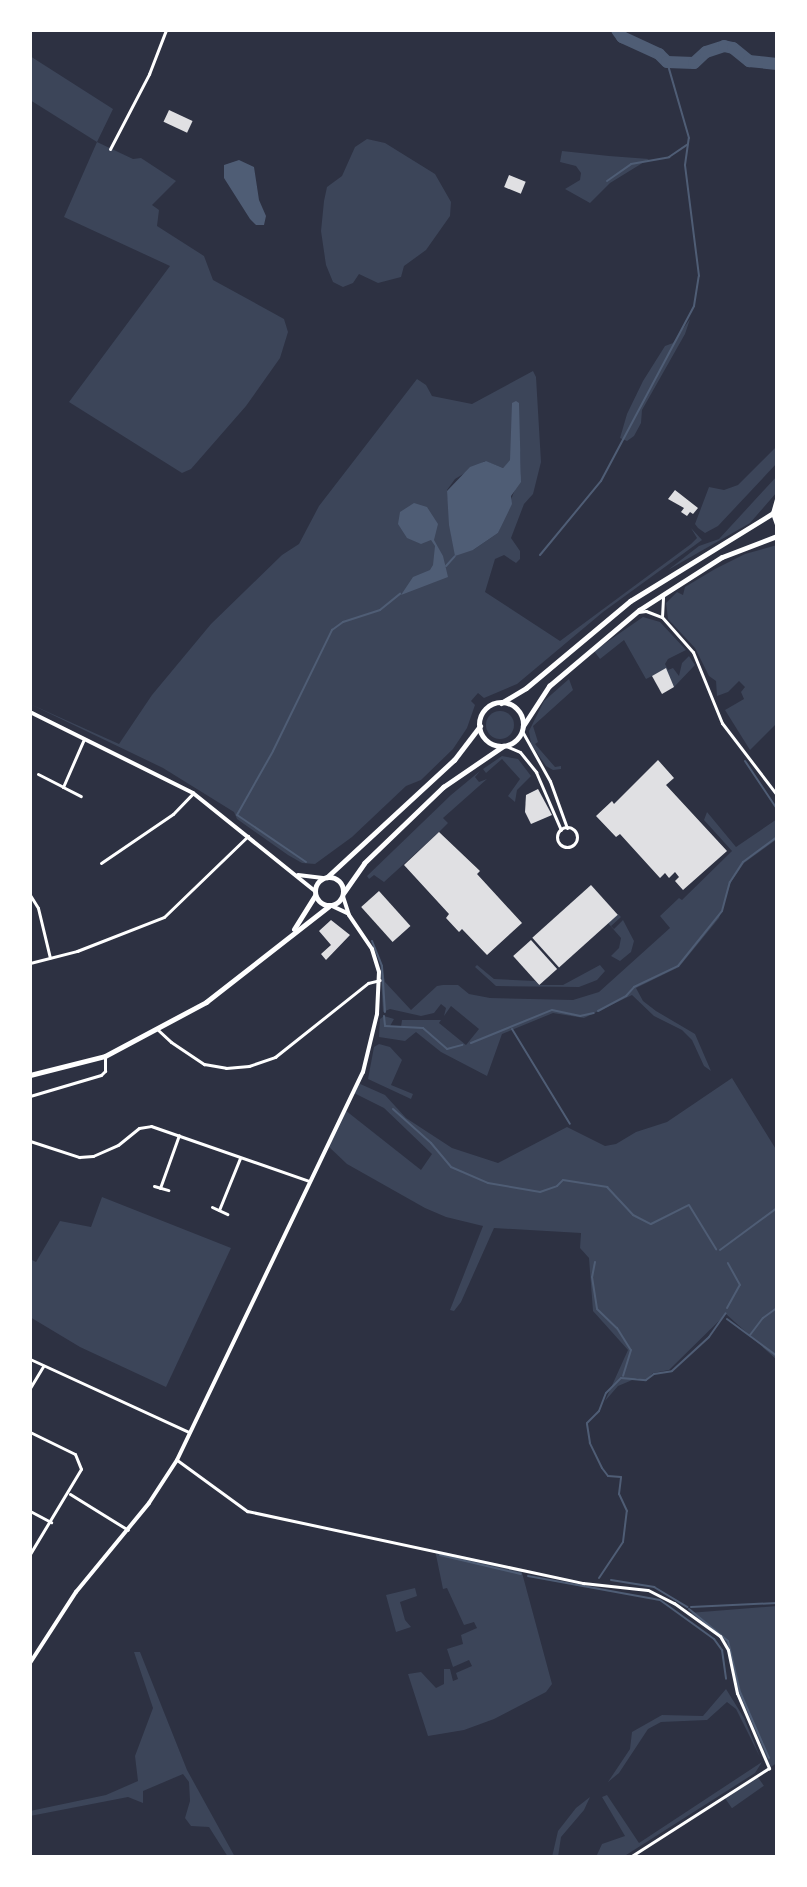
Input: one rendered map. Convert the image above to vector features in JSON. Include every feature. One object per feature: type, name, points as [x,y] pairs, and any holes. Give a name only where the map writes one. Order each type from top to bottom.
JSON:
[{"type":"main road","points":[[777,499],[773,513],[777,524]]},
{"type":"main road","points":[[288,936],[325,878],[454,760],[480,726],[483,712],[526,688],[640,595],[773,513]]},
{"type":"main road","points":[[31,1074],[105,1056],[225,989],[288,936],[330,906],[343,894],[364,863],[443,787],[504,746],[522,729],[549,686],[636,613],[722,557],[777,536]]},
{"type":"main road","points":[[501,703],[515,708],[522,729]]},
{"type":"main road","points":[[480,726],[486,740],[504,746]]},
{"type":"main road","points":[[325,878],[339,880],[343,894]]},
{"type":"main road","points":[[315,893],[330,906]]},
{"type":"street","points":[[110,149],[149,74],[166,30]]},
{"type":"street","points":[[662,617],[660,604],[665,593]]},
{"type":"street","points":[[636,613],[646,611],[662,617],[693,652],[722,723],[777,795]]},
{"type":"street","points":[[30,712],[193,793],[315,893]]},
{"type":"street","points":[[504,746],[520,752],[536,772],[561,830],[558,842],[569,847],[576,837],[567,828],[550,781],[522,729]]},
{"type":"street","points":[[63,787],[84,739]]},
{"type":"street","points":[[38,774],[81,796]]},
{"type":"street","points":[[101,863],[173,814],[193,793]]},
{"type":"street","points":[[561,830],[567,828]]},
{"type":"street","points":[[30,963],[164,917],[248,836]]},
{"type":"street","points":[[292,873],[325,878]]},
{"type":"street","points":[[30,1663],[76,1592],[128,1530],[177,1460],[363,1072],[377,1014],[380,980],[372,949],[349,915],[343,894]]},
{"type":"street","points":[[30,895],[38,908],[50,958]]},
{"type":"street","points":[[330,906],[349,915]]},
{"type":"street","points":[[157,1029],[204,1064],[226,1068],[249,1066],[275,1057],[368,983],[380,980]]},
{"type":"street","points":[[30,1096],[101,1075],[105,1071],[105,1056]]},
{"type":"street","points":[[30,1141],[79,1157],[107,1151],[139,1128],[151,1126],[309,1181]]},
{"type":"street","points":[[160,1188],[180,1135]]},
{"type":"street","points":[[219,1210],[240,1157]]},
{"type":"street","points":[[154,1186],[168,1190]]},
{"type":"street","points":[[212,1207],[227,1214]]},
{"type":"street","points":[[30,1359],[189,1432]]},
{"type":"street","points":[[30,1388],[43,1366]]},
{"type":"street","points":[[30,1432],[75,1454],[81,1469],[30,1554]]},
{"type":"street","points":[[177,1460],[247,1511],[583,1583],[648,1590],[674,1603],[720,1636],[728,1650],[737,1693],[769,1768],[630,1857]]},
{"type":"street","points":[[69,1493],[128,1530]]},
{"type":"street","points":[[30,1511],[51,1522]]},
{"type":"shaded area","points":[[30,56],[113,109],[97,142],[30,100]]},
{"type":"shaded area","points":[[367,139],[385,143],[435,174],[451,202],[450,216],[426,250],[404,266],[401,277],[378,283],[359,274],[353,283],[343,287],[333,282],[326,265],[321,231],[324,201],[327,187],[342,176],[355,147]]},
{"type":"shaded area","points":[[97,142],[133,159],[141,158],[176,181],[152,205],[159,210],[157,226],[204,256],[213,280],[284,319],[288,332],[280,358],[246,406],[191,469],[182,473],[69,402],[170,266],[64,217]]},
{"type":"shaded area","points":[[562,151],[649,159],[610,183],[590,203],[565,189],[580,180],[581,173],[576,166],[560,162]]},
{"type":"shaded area","points":[[239,160],[254,167],[259,200],[266,216],[264,225],[256,225],[250,219],[224,178],[224,165]]},
{"type":"shaded area","points":[[690,319],[685,334],[642,410],[641,423],[634,436],[627,441],[620,438],[627,414],[643,381],[665,346],[673,343]]},
{"type":"shaded area","points":[[533,371],[536,377],[541,462],[533,494],[524,504],[511,538],[520,551],[520,559],[516,563],[504,555],[495,559],[485,592],[560,641],[691,544],[697,538],[691,528],[702,540],[603,612],[517,684],[484,698],[478,693],[471,701],[475,705],[467,728],[453,749],[421,780],[406,786],[352,837],[315,864],[302,863],[288,855],[237,819],[234,812],[163,768],[30,704],[119,744],[152,695],[211,624],[282,555],[299,544],[319,506],[417,379],[426,385],[432,396],[472,404]],"holes":[[[520,450],[521,474],[498,533],[473,550],[452,538],[447,490],[455,479],[485,461],[503,468]]]},
{"type":"shaded area","points":[[512,403],[519,403],[521,482],[511,496],[512,504],[498,533],[473,550],[455,556],[447,491],[470,467],[486,461],[503,468],[510,460]]},
{"type":"shaded area","points":[[777,446],[777,463],[718,526],[705,533],[698,528],[695,524],[709,487],[724,490],[738,485]]},
{"type":"shaded area","points":[[777,476],[777,492],[750,523],[668,570],[699,546],[719,539]]},
{"type":"shaded area","points":[[414,503],[427,507],[438,524],[434,540],[443,556],[448,577],[401,595],[413,577],[430,570],[433,565],[435,546],[431,540],[421,544],[407,538],[398,524],[400,512]]},
{"type":"shaded area","points":[[777,545],[777,723],[750,750],[725,710],[744,699],[741,692],[745,687],[739,681],[728,692],[717,696],[716,681],[709,676],[695,648],[668,619],[666,603],[677,592],[683,595],[685,587],[715,569],[745,554]]},
{"type":"shaded area","points":[[643,617],[660,622],[686,650],[668,659],[665,664],[668,670],[673,668],[679,676],[682,663],[689,656],[695,665],[674,687],[666,669],[646,679],[624,640],[600,659],[594,651]]},
{"type":"shaded area","points":[[569,679],[573,690],[533,726],[538,742],[535,744],[555,767],[561,766],[561,769],[553,770],[546,766],[531,744],[529,731],[544,701]]},
{"type":"shaded area","points":[[500,711],[510,715],[514,725],[510,735],[500,739],[490,735],[486,725],[490,715]]},
{"type":"shaded area","points":[[502,756],[518,759],[531,776],[517,790],[515,802],[508,796],[520,779],[502,759],[486,773],[483,769]]},
{"type":"shaded area","points":[[480,771],[475,777],[479,782],[487,779],[443,818],[448,823],[439,832],[384,882],[374,875],[369,879],[367,876]]},
{"type":"shaded area","points":[[707,812],[736,847],[777,819],[777,839],[744,863],[731,882],[719,918],[679,967],[636,988],[643,1001],[695,1034],[711,1071],[704,1066],[692,1040],[682,1030],[654,1016],[632,995],[584,1018],[553,1013],[502,1034],[487,1076],[441,1052],[416,1032],[405,1041],[379,1037],[380,1019],[384,1016],[394,1019],[390,1026],[401,1027],[402,1020],[441,1020],[439,1023],[466,1045],[479,1029],[451,1006],[444,1016],[446,1008],[441,1004],[434,1013],[421,1016],[390,1009],[383,1012],[380,957],[385,982],[411,1010],[437,986],[443,985],[458,985],[469,994],[490,998],[573,1000],[599,992],[670,928],[660,916],[679,898],[682,900],[732,851],[704,820]]},
{"type":"shaded area","points":[[618,914],[621,917],[611,926],[614,929],[623,920],[634,941],[631,952],[620,961],[611,956],[619,948],[621,938],[608,923]]},
{"type":"shaded area","points":[[477,965],[494,979],[535,981],[539,985],[563,985],[600,965],[605,971],[597,980],[579,987],[496,986],[475,967]]},
{"type":"shaded area","points":[[379,1044],[390,1047],[402,1060],[391,1085],[413,1094],[411,1099],[368,1079],[374,1047]]},
{"type":"shaded area","points":[[732,1078],[777,1151],[777,1360],[726,1314],[669,1370],[653,1373],[645,1381],[637,1378],[618,1386],[605,1401],[628,1350],[593,1311],[589,1258],[580,1248],[581,1233],[494,1228],[461,1302],[454,1311],[450,1310],[483,1226],[425,1208],[347,1164],[327,1145],[345,1110],[421,1170],[432,1154],[384,1108],[354,1093],[358,1083],[385,1095],[406,1118],[452,1148],[498,1163],[567,1127],[605,1146],[616,1144],[636,1132],[667,1122]]},
{"type":"shaded area","points":[[102,1197],[231,1248],[166,1387],[80,1347],[30,1317],[30,1259],[36,1262],[60,1221],[91,1227]]},
{"type":"shaded area","points":[[435,1550],[521,1569],[552,1684],[546,1692],[494,1719],[464,1730],[428,1736],[408,1674],[421,1672],[436,1688],[444,1684],[444,1669],[450,1669],[453,1681],[458,1679],[456,1673],[472,1666],[469,1660],[453,1667],[447,1649],[463,1644],[461,1635],[477,1628],[474,1622],[464,1625],[447,1588],[443,1589]]},
{"type":"shaded area","points":[[415,1588],[417,1596],[400,1602],[405,1620],[411,1627],[396,1632],[386,1595]]},
{"type":"shaded area","points":[[777,1606],[777,1763],[769,1768],[735,1686],[728,1650],[721,1639],[689,1613]]},
{"type":"shaded area","points":[[134,1652],[140,1652],[187,1770],[235,1857],[228,1857],[209,1827],[191,1826],[185,1818],[190,1801],[189,1782],[183,1774],[143,1791],[143,1803],[128,1797],[30,1816],[30,1811],[106,1795],[138,1781],[135,1756],[153,1708]]},
{"type":"shaded area","points":[[726,1689],[744,1718],[760,1757],[736,1709],[727,1702],[707,1720],[661,1722],[648,1729],[619,1773],[608,1782],[630,1749],[632,1732],[662,1715],[703,1716]]},
{"type":"shaded area","points":[[762,1762],[755,1773],[623,1857],[596,1857],[602,1844],[625,1836],[602,1797],[607,1795],[639,1843]]},
{"type":"shaded area","points":[[757,1776],[764,1786],[732,1808],[725,1798]]},
{"type":"shaded area","points":[[590,1797],[584,1810],[561,1837],[558,1857],[552,1857],[558,1831],[576,1808]]},
{"type":"building","points":[[169,110],[193,121],[187,133],[164,122]]},
{"type":"building","points":[[509,175],[526,182],[521,194],[504,187]]},
{"type":"building","points":[[675,490],[698,508],[693,514],[690,512],[687,516],[681,512],[684,508],[668,499]]},
{"type":"building","points":[[666,668],[674,687],[662,694],[652,676]]},
{"type":"building","points":[[658,760],[674,778],[666,785],[727,851],[683,890],[675,881],[679,877],[675,872],[669,878],[665,873],[660,878],[620,834],[616,837],[596,816],[612,801],[614,804]]},
{"type":"building","points":[[538,789],[552,815],[531,824],[525,812],[526,795]]},
{"type":"building","points":[[439,832],[480,871],[477,874],[522,923],[487,955],[462,929],[459,932],[446,918],[449,914],[404,865]]},
{"type":"building","points":[[591,885],[618,915],[559,968],[532,938]]},
{"type":"building","points":[[379,891],[410,926],[393,942],[361,907]]},
{"type":"building","points":[[331,920],[350,935],[326,960],[321,954],[331,945],[319,931]]},
{"type":"building","points":[[531,940],[557,969],[539,985],[513,956]]},
{"type":"waterway","points":[[617,30],[622,37],[659,54],[667,62],[694,63],[706,52],[724,46],[733,48],[749,61],[777,64]]},
{"type":"waterway","points":[[540,555],[601,481],[694,306],[699,276],[685,165],[689,138],[667,62]]},
{"type":"waterway","points":[[607,181],[631,164],[669,157],[687,145]]},
{"type":"waterway","points":[[446,566],[455,556]]},
{"type":"waterway","points":[[306,862],[237,815],[273,751],[332,630],[343,622],[380,610],[400,594]]},
{"type":"waterway","points":[[745,761],[777,809]]},
{"type":"waterway","points":[[598,1011],[626,996],[634,987],[678,966],[722,911],[730,882],[743,862],[777,837]]},
{"type":"waterway","points":[[372,941],[382,966],[385,1012]]},
{"type":"waterway","points":[[471,1043],[552,1010],[580,1016],[594,1013]]},
{"type":"waterway","points":[[384,1016],[385,1026],[423,1028],[447,1049],[462,1045]]},
{"type":"waterway","points":[[512,1029],[570,1124]]},
{"type":"waterway","points":[[393,1109],[431,1143],[451,1167],[488,1183],[540,1192],[557,1186],[563,1180],[607,1187],[633,1215],[651,1224],[689,1205],[716,1249]]},
{"type":"waterway","points":[[720,1250],[777,1208]]},
{"type":"waterway","points":[[595,1262],[592,1277],[597,1309],[617,1328],[631,1350],[623,1376]]},
{"type":"waterway","points":[[727,1308],[740,1285],[728,1263]]},
{"type":"waterway","points":[[750,1335],[763,1318],[777,1308]]},
{"type":"waterway","points":[[599,1578],[623,1542],[627,1511],[619,1494],[621,1477],[608,1476],[602,1468],[590,1443],[587,1423],[599,1411],[606,1393],[621,1378],[646,1380],[654,1374],[672,1371],[709,1337],[726,1313]]},
{"type":"waterway","points":[[727,1319],[777,1356]]},
{"type":"waterway","points":[[440,1555],[521,1574]]},
{"type":"waterway","points":[[528,1576],[660,1600],[714,1639],[722,1650],[726,1679]]},
{"type":"waterway","points":[[611,1580],[654,1587],[687,1607]]},
{"type":"waterway","points":[[691,1607],[777,1603]]},
{"type":"waterway","points":[[689,1609],[728,1641],[740,1692],[769,1758]]}]
